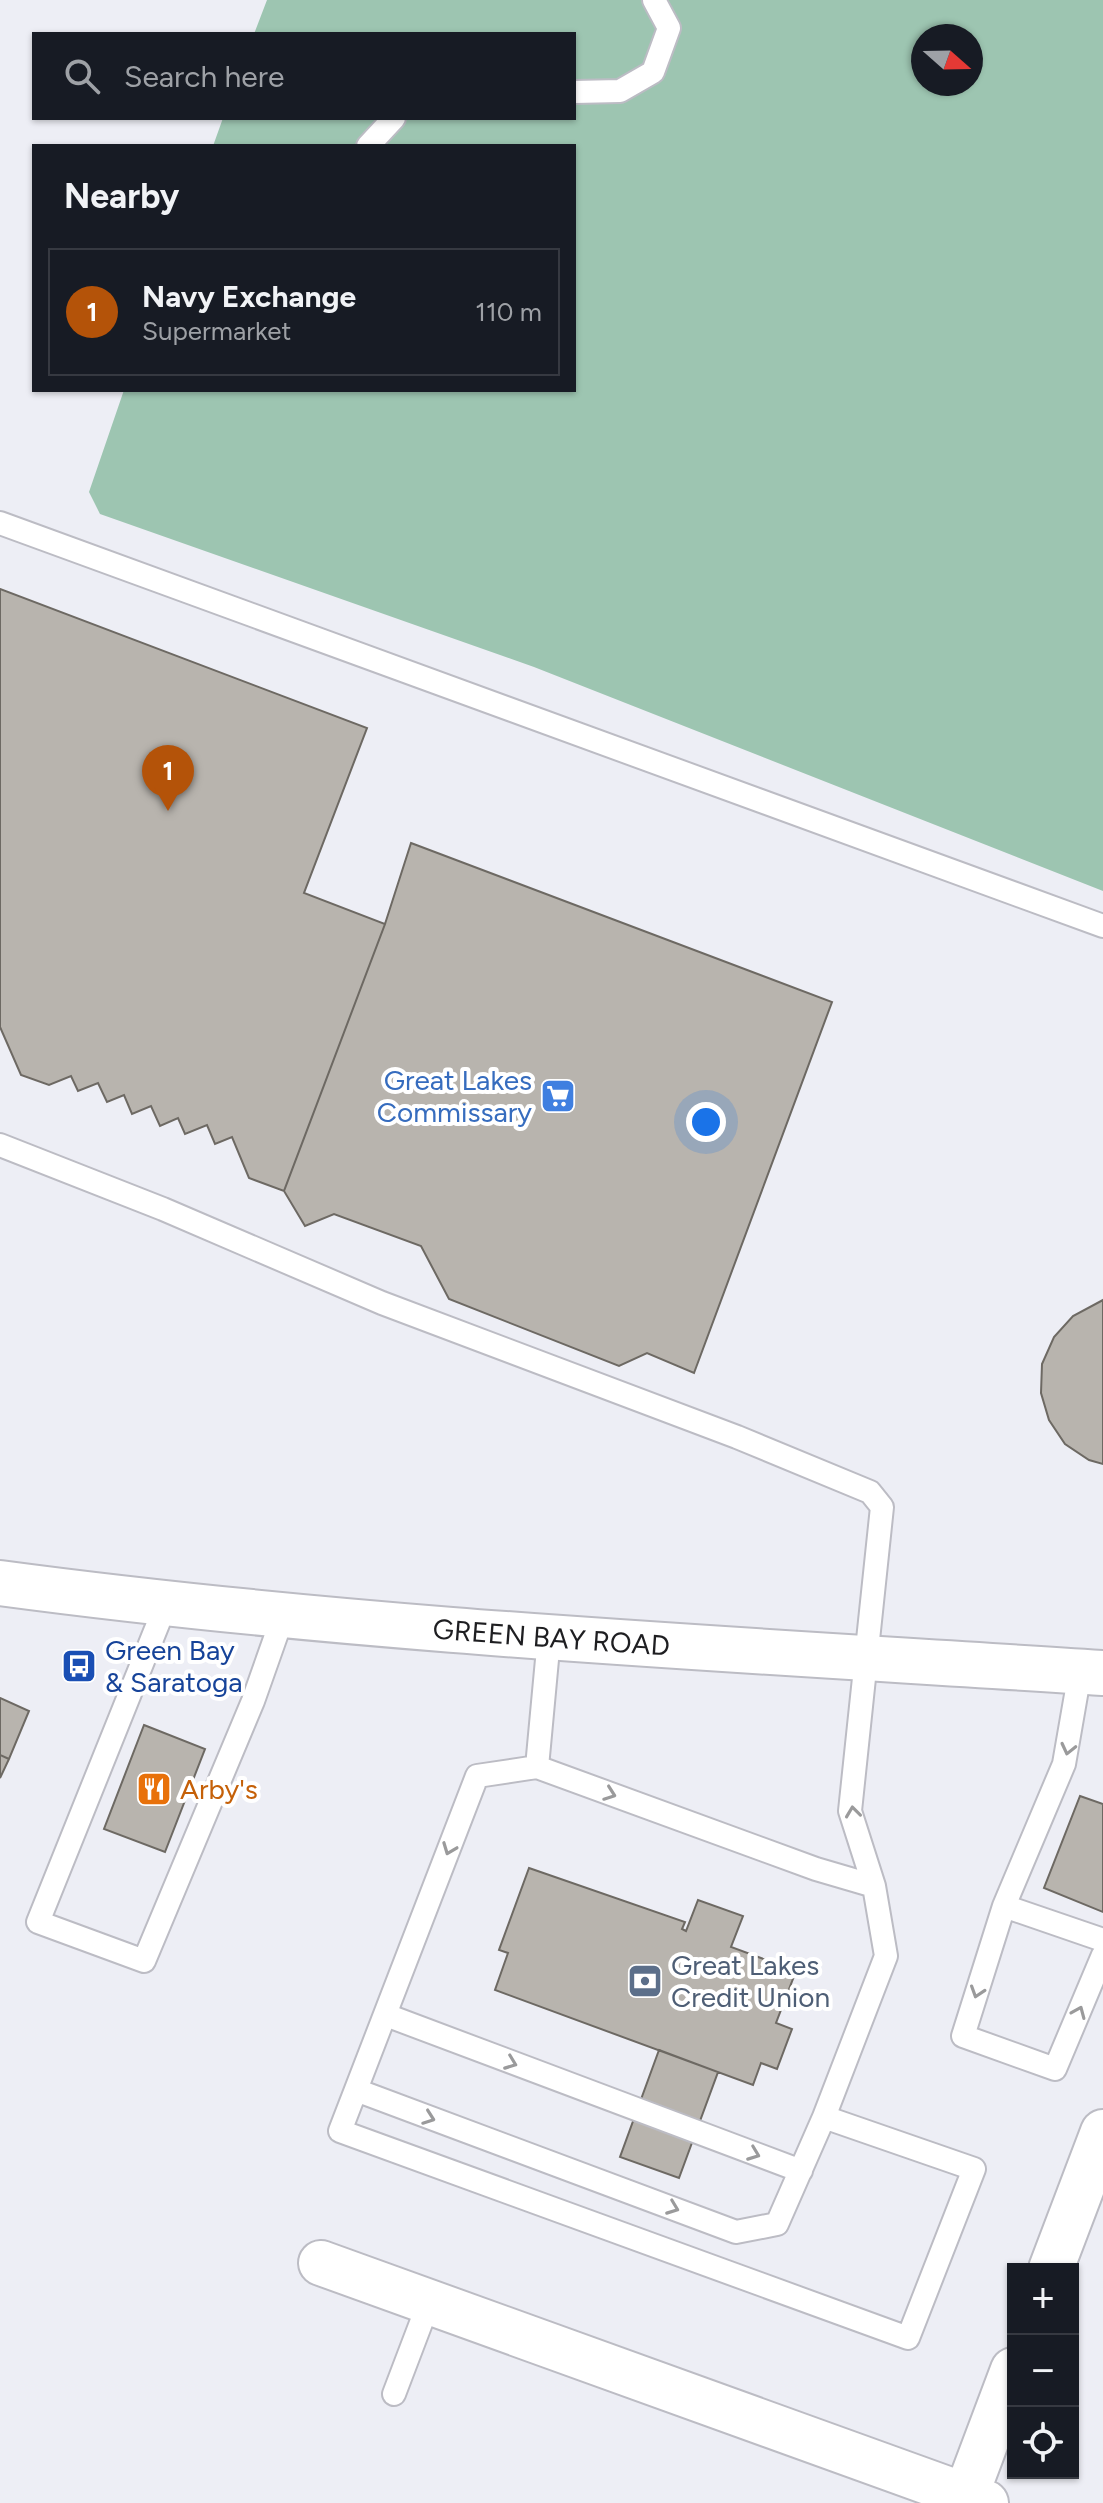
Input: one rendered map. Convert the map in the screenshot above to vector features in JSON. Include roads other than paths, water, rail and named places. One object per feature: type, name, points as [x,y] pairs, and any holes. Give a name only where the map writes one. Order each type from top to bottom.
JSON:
[{"type":"main road","name":"GREEN BAY ROAD","points":[[0,1583],[283,1616],[549,1638],[1092,1672]]},
{"type":"main road","points":[[1053,2263],[1103,2132]]},
{"type":"main road","points":[[321,2263],[976,2499],[1007,2391]]},
{"type":"lane","points":[[576,92],[620,91],[653,72],[669,28],[654,0]]},
{"type":"lane","points":[[370,144],[392,120]]},
{"type":"lane","points":[[0,523],[1103,926]]},
{"type":"lane","points":[[2,1152],[163,1209],[382,1303],[737,1437],[870,1492],[882,1507],[850,1811],[874,1886],[886,1956],[824,2117],[777,2224],[736,2232],[356,2090]]},
{"type":"lane","points":[[166,1604],[38,1922],[144,1961],[253,1701],[283,1616]]},
{"type":"lane","points":[[537,1767],[549,1638]]},
{"type":"lane","points":[[1092,1672],[1064,1764],[1004,1906],[963,2036],[1055,2069],[1103,1955]]},
{"type":"lane","points":[[824,2117],[974,2169],[908,2338],[340,2131],[477,1776],[537,1767],[816,1869],[874,1886]]},
{"type":"lane","points":[[1004,1906],[1103,1940]]},
{"type":"lane","points":[[386,2015],[801,2171]]},
{"type":"lane","points":[[394,2394],[429,2302]]},
{"type":"place","name":"Navy Exchange","points":[[168,811]]},
{"type":"place","name":"Great Lakes Commissary","points":[[558,1096]]},
{"type":"place","name":"Green Bay & Saratoga","points":[[79,1666]]},
{"type":"place","name":"Arby's","points":[[154,1789]]},
{"type":"place","name":"Great Lakes Credit Union","points":[[645,1981]]}]
